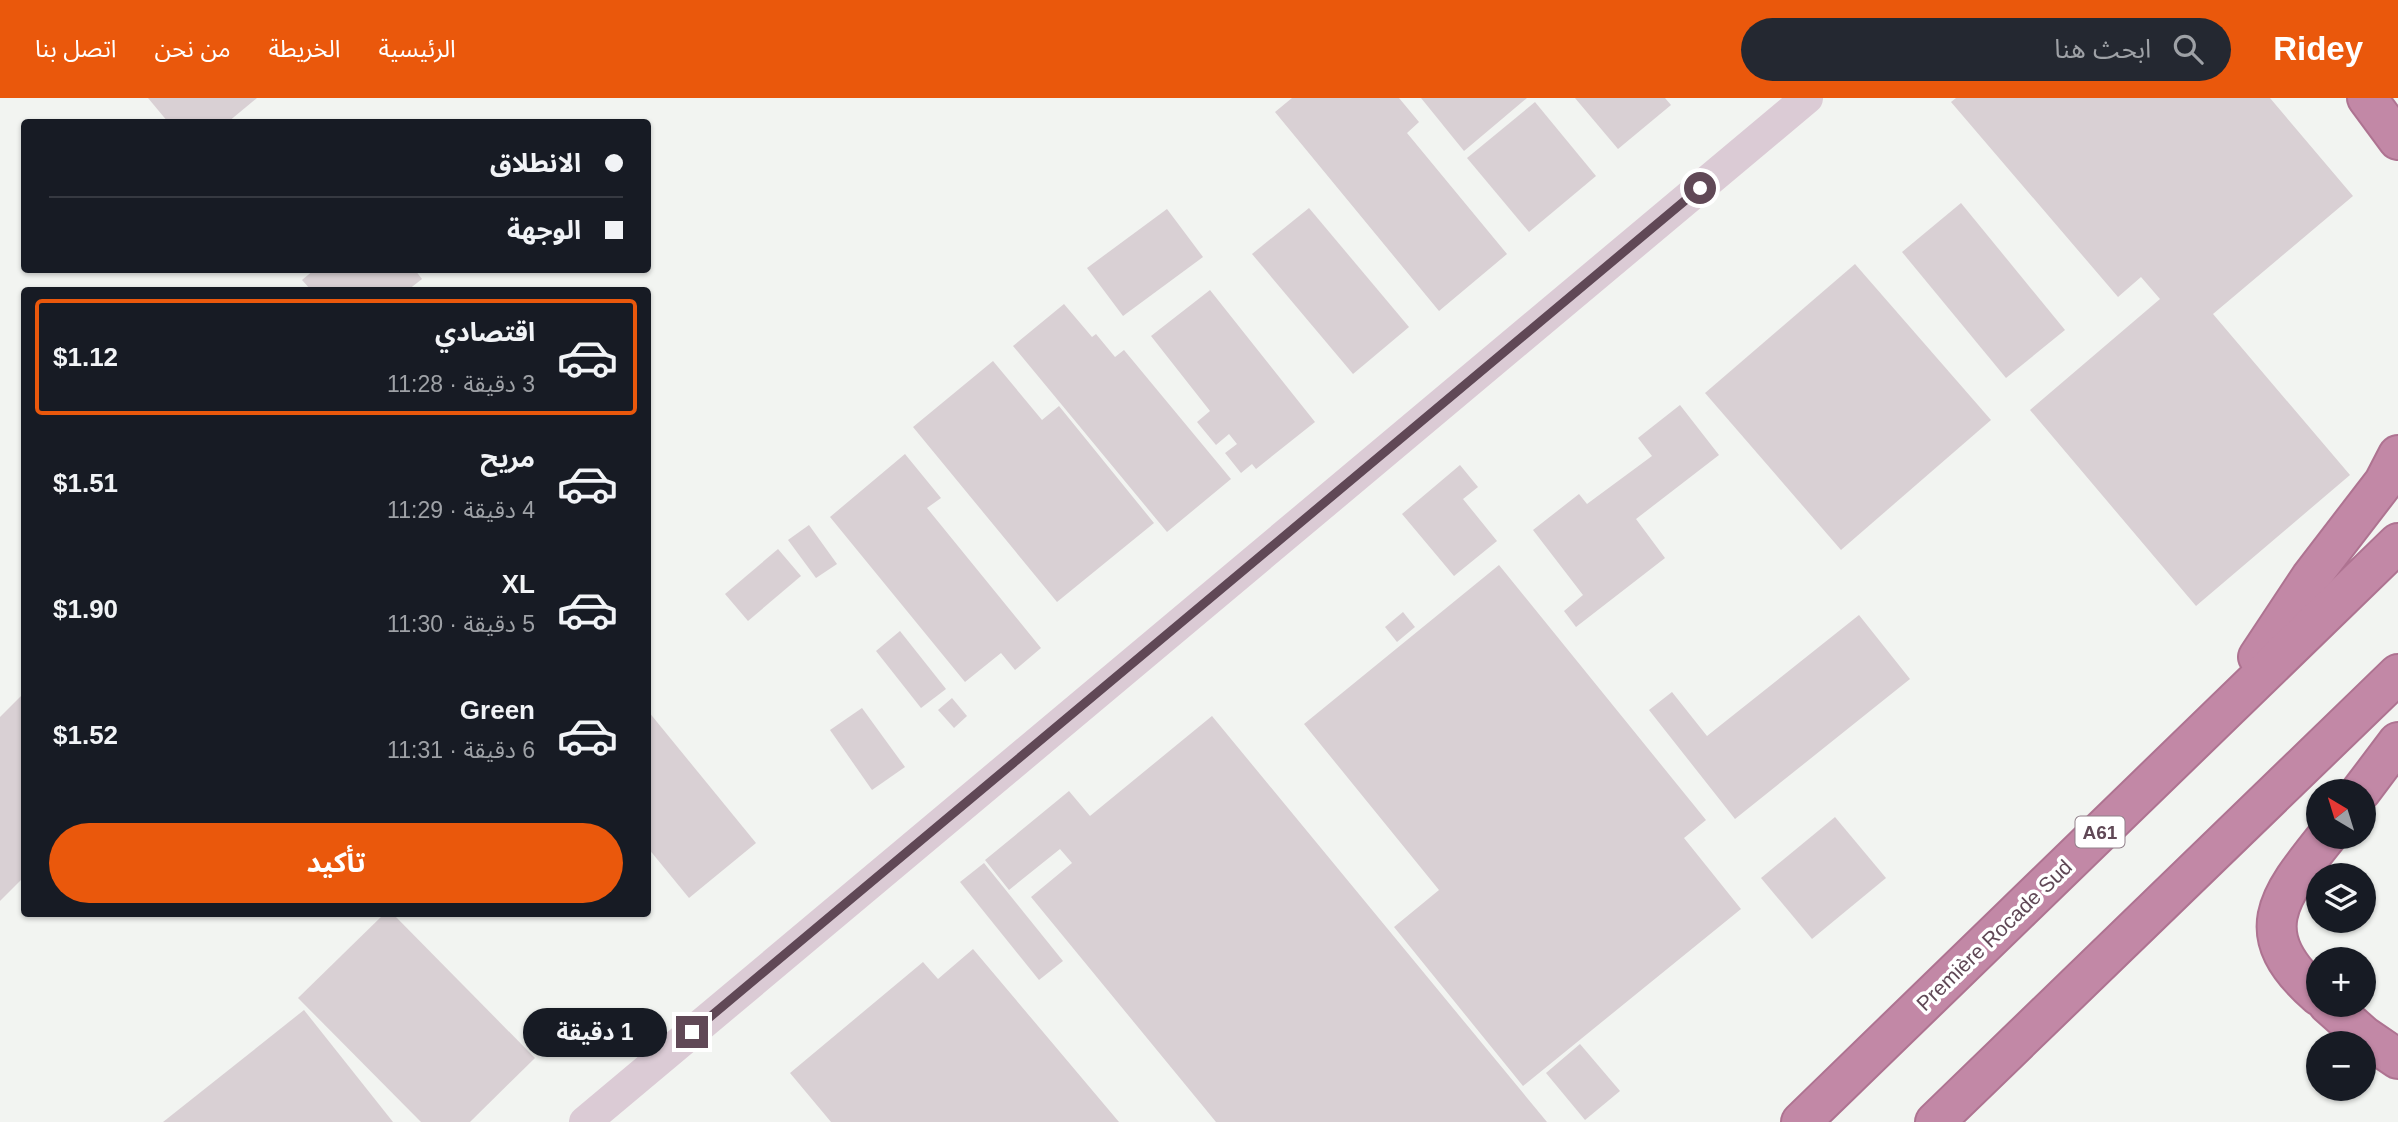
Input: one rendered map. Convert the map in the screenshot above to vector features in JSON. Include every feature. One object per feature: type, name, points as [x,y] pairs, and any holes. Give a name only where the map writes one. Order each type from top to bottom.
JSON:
[{"type":"highway","points":[[2367,98],[2398,140]]},
{"type":"highway","points":[[2230,705],[2268,639],[2311,577],[2384,482],[2398,455]]},
{"type":"highway","name":"Première Rocade Sud","points":[[1801,1122],[2398,543]]},
{"type":"highway","points":[[1935,1122],[2398,674]]},
{"type":"highway","points":[[2370,779],[2398,742]]},
{"type":"highway","points":[[2306,983],[2290,968],[2281,951],[2277,914],[2291,880],[2316,849]]},
{"type":"highway","points":[[2343,1017],[2364,1036],[2398,1059]]},
{"type":"street","points":[[584,1122],[1807,98]]},
{"type":"building","points":[[148,98],[257,98],[232,119],[166,119]]},
{"type":"building","points":[[1292,98],[1399,98],[1419,122],[1407,133],[1507,254],[1439,311],[1275,112]]},
{"type":"building","points":[[1421,98],[1527,98],[1464,151]]},
{"type":"building","points":[[1575,98],[1665,98],[1671,105],[1618,149]]},
{"type":"building","points":[[1956,98],[2270,98],[2353,196],[2213,314],[2350,475],[2196,606],[2030,410],[2160,299],[2141,277],[2118,297],[1951,102]]},
{"type":"building","points":[[1535,102],[1596,176],[1529,232],[1467,158]]},
{"type":"building","points":[[1961,203],[2065,330],[2006,378],[1902,252]]},
{"type":"building","points":[[1309,208],[1409,327],[1353,374],[1252,254]]},
{"type":"building","points":[[1167,209],[1203,257],[1123,316],[1087,268]]},
{"type":"building","points":[[1855,264],[1991,420],[1841,550],[1705,393]]},
{"type":"building","points":[[310,273],[417,273],[422,279],[412,287],[308,287],[302,280]]},
{"type":"building","points":[[1210,290],[1315,422],[1256,469],[1252,464],[1241,473],[1225,453],[1237,444],[1229,434],[1216,445],[1197,422],[1210,411],[1151,336]]},
{"type":"building","points":[[1064,304],[1092,337],[1096,334],[1115,357],[1124,350],[1231,479],[1167,532],[1013,346]]},
{"type":"building","points":[[993,361],[1042,420],[1059,406],[1154,523],[1057,602],[913,427]]},
{"type":"building","points":[[1680,405],[1719,455],[1636,519],[1665,558],[1576,627],[1564,611],[1583,595],[1533,530],[1579,494],[1587,504],[1652,456],[1638,438]]},
{"type":"building","points":[[905,454],[941,498],[927,508],[1041,648],[1015,670],[1001,653],[965,682],[830,517]]},
{"type":"building","points":[[1460,465],[1478,487],[1463,499],[1497,541],[1454,576],[1402,514]]},
{"type":"building","points":[[809,525],[837,564],[816,578],[788,540]]},
{"type":"building","points":[[778,549],[801,576],[748,621],[725,594]]},
{"type":"building","points":[[1499,565],[1706,820],[1684,838],[1741,909],[1523,1086],[1394,927],[1439,890],[1304,724]]},
{"type":"building","points":[[1403,612],[1415,627],[1397,642],[1385,627]]},
{"type":"building","points":[[1859,615],[1910,679],[1735,819],[1649,710],[1672,692],[1707,736]]},
{"type":"building","points":[[900,631],[946,689],[921,708],[876,651]]},
{"type":"building","points":[[21,696],[21,880],[0,901],[0,717]]},
{"type":"building","points":[[952,698],[967,716],[954,728],[938,710]]},
{"type":"building","points":[[862,708],[905,767],[872,790],[830,730]]},
{"type":"building","points":[[651,715],[756,843],[689,898],[651,852]]},
{"type":"building","points":[[1212,716],[1547,1122],[1216,1122],[1031,897],[1072,863],[1060,849],[1009,890],[985,860],[1069,791],[1090,816]]},
{"type":"building","points":[[1835,817],[1886,878],[1812,939],[1761,878]]},
{"type":"building","points":[[984,863],[1063,961],[1039,980],[960,882]]},
{"type":"building","points":[[381,917],[396,917],[535,1058],[470,1122],[421,1122],[298,998]]},
{"type":"building","points":[[973,949],[1119,1122],[831,1122],[790,1073],[923,962],[938,979]]},
{"type":"building","points":[[304,1010],[393,1122],[163,1122]]},
{"type":"building","points":[[1580,1044],[1620,1091],[1585,1120],[1546,1073]]},
{"type":"route","points":[[692,1032],[1700,188]]}]
